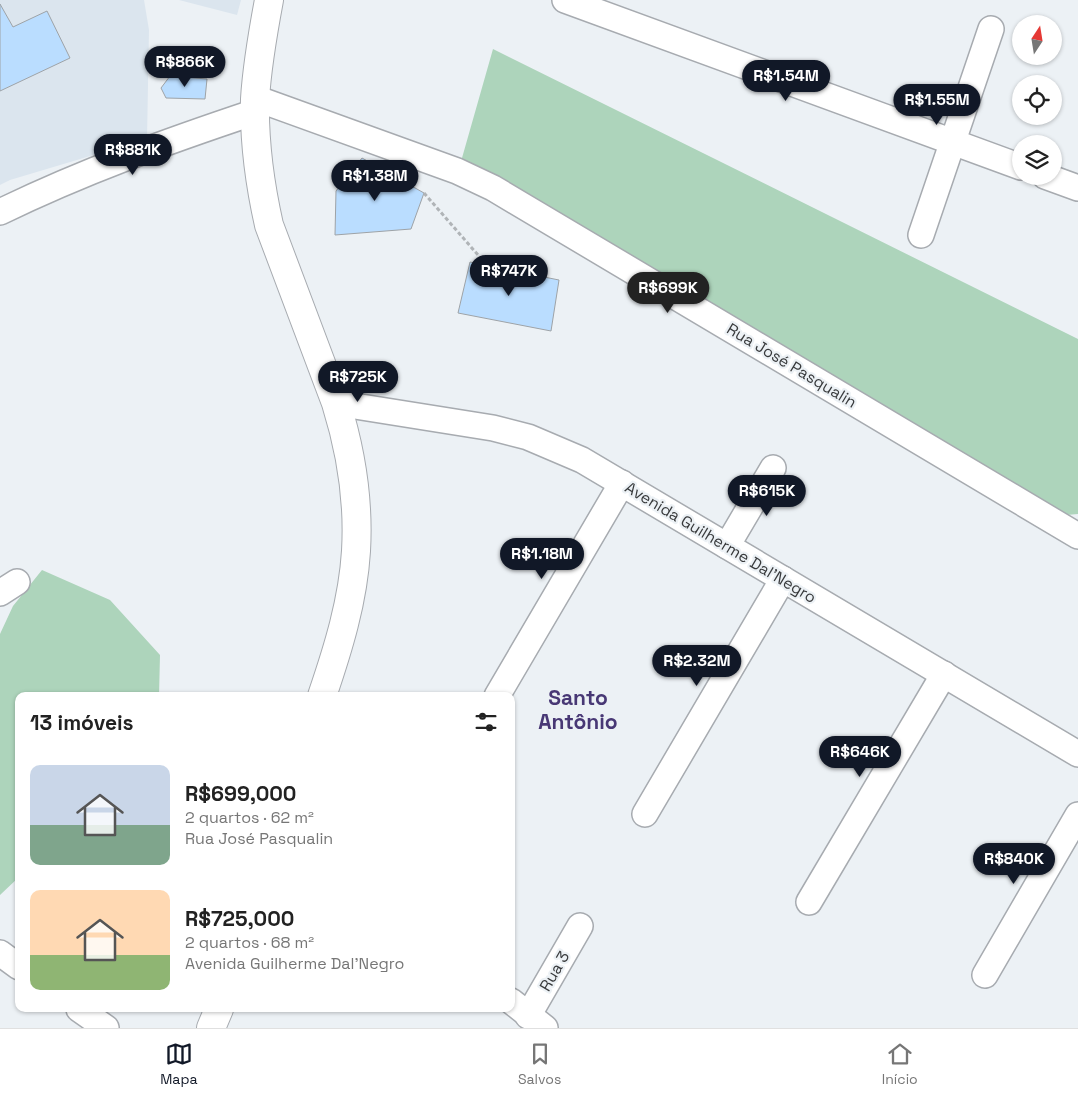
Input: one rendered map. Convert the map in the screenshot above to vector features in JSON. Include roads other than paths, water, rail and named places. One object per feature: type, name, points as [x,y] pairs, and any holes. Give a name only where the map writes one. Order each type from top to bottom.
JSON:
[{"type":"street","points":[[269,0],[258,68],[255,105],[262,195],[269,225],[336,403],[345,433],[352,467],[356,509],[356,551],[346,616],[340,642],[323,692]]},
{"type":"street","points":[[565,0],[1012,165]]},
{"type":"street","points":[[921,235],[991,29]]},
{"type":"street","points":[[0,212],[92,170],[255,105]]},
{"type":"street","name":"Rua José Pasqualin","points":[[255,105],[457,171],[493,188],[1078,536]]},
{"type":"street","points":[[1062,182],[1078,188]]},
{"type":"street","name":"Avenida Guilherme Dal'Negro","points":[[336,403],[493,428],[528,437],[582,460],[1078,754]]},
{"type":"street","points":[[727,546],[773,468]]},
{"type":"street","points":[[499,692],[622,483]]},
{"type":"street","points":[[646,814],[784,579]]},
{"type":"street","points":[[810,902],[944,674]]},
{"type":"street","points":[[985,975],[1078,815]]},
{"type":"street","name":"Rua 3","points":[[528,1015],[580,926]]},
{"type":"street","points":[[0,954],[15,964]]},
{"type":"street","points":[[83,1012],[106,1028]]},
{"type":"street","points":[[210,1028],[218,1012]]},
{"type":"district","name":"Santo Antônio","points":[[578,710]]}]
